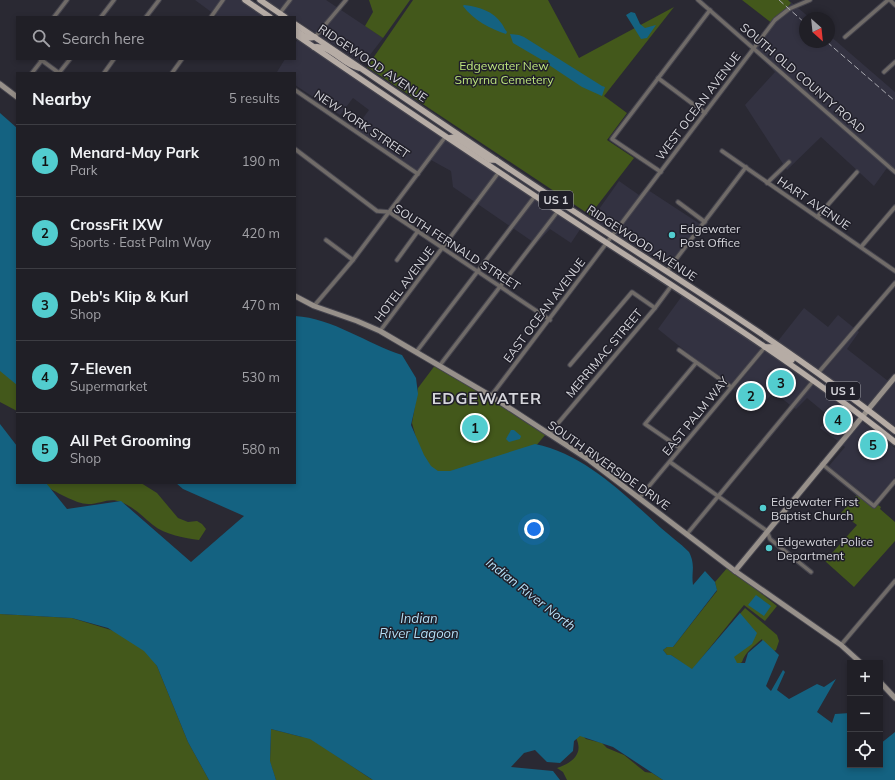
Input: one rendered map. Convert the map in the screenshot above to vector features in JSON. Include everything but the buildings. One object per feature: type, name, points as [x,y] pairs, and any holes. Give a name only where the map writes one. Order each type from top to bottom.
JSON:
[{"type":"main road","points":[[245,0],[269,16]]},
{"type":"main road","points":[[260,0],[284,16]]},
{"type":"main road","name":"RIDGEWOOD AVENUE","points":[[296,25],[496,160],[667,271],[813,370],[895,431]]},
{"type":"main road","points":[[296,31],[307,38],[315,37]]},
{"type":"main road","name":"RIDGEWOOD AVENUE","points":[[296,35],[535,196],[697,301],[814,380],[895,442]]},
{"type":"main road","points":[[314,47],[323,47],[352,67],[361,68]]},
{"type":"main road","points":[[393,100],[400,101],[438,126],[446,125]]},
{"type":"main road","points":[[448,137],[456,137],[490,160],[496,160]]},
{"type":"main road","points":[[697,301],[703,301],[728,317],[736,318]]},
{"type":"main road","points":[[765,347],[772,347],[807,370],[813,370]]},
{"type":"street","points":[[55,16],[67,0]]},
{"type":"street","points":[[102,16],[114,0]]},
{"type":"street","points":[[147,16],[159,0]]},
{"type":"street","points":[[212,16],[223,0]]},
{"type":"street","points":[[280,13],[290,0]]},
{"type":"street","points":[[315,37],[346,0]]},
{"type":"street","name":"SOUTH OLD COUNTY ROAD","points":[[698,0],[895,172]]},
{"type":"street","name":"WEST OCEAN AVENUE","points":[[613,236],[778,17],[789,9],[810,0]]},
{"type":"street","points":[[845,38],[889,0],[895,5]]},
{"type":"street","points":[[661,172],[612,139],[710,10]]},
{"type":"street","points":[[33,72],[41,60],[58,72]]},
{"type":"street","points":[[60,72],[69,60]]},
{"type":"street","points":[[105,72],[113,60]]},
{"type":"street","points":[[174,72],[181,60]]},
{"type":"street","points":[[884,72],[895,62]]},
{"type":"street","points":[[658,78],[705,113]]},
{"type":"street","points":[[0,84],[16,96]]},
{"type":"street","name":"NEW YORK STREET","points":[[296,91],[418,174]]},
{"type":"street","points":[[314,306],[353,260],[448,137]]},
{"type":"street","name":"SOUTH FERNALD STREET","points":[[296,150],[377,211],[389,212],[550,320]]},
{"type":"street","name":"HART AVENUE","points":[[722,151],[895,271]]},
{"type":"street","points":[[767,182],[790,162]]},
{"type":"street","points":[[667,271],[746,167]]},
{"type":"street","name":"HOTEL AVENUE","points":[[380,331],[499,172]]},
{"type":"street","points":[[817,217],[857,172]]},
{"type":"street","points":[[417,351],[535,196]]},
{"type":"street","points":[[678,202],[705,222]]},
{"type":"street","points":[[860,247],[895,207]]},
{"type":"street","points":[[440,365],[558,211]]},
{"type":"street","points":[[397,260],[418,231]]},
{"type":"street","name":"EAST OCEAN AVENUE","points":[[491,396],[613,236]]},
{"type":"street","points":[[326,240],[353,260]]},
{"type":"street","points":[[818,374],[895,283]]},
{"type":"street","name":"MERRIMAC STREET","points":[[549,434],[655,308],[672,285]]},
{"type":"street","points":[[570,366],[632,292],[655,308]]},
{"type":"street","name":"SOUTH RIVERSIDE DRIVE","points":[[296,297],[314,306],[380,331],[417,351],[491,396],[588,460],[640,497],[735,571],[841,645],[858,660]]},
{"type":"street","name":"EAST PALM WAY","points":[[640,497],[765,347]]},
{"type":"street","points":[[679,350],[731,387]]},
{"type":"street","points":[[680,448],[645,424],[696,363]]},
{"type":"street","points":[[735,571],[895,377]]},
{"type":"street","points":[[687,534],[814,380]]},
{"type":"street","points":[[670,462],[717,497],[767,531],[770,539],[811,572]]},
{"type":"street","points":[[822,464],[874,506],[895,481]]},
{"type":"street","points":[[841,645],[895,581]]},
{"type":"street","points":[[883,685],[895,698]]},
{"type":"shaded area","points":[[195,0],[241,0],[264,16],[217,16]]},
{"type":"shaded area","points":[[266,0],[326,0],[383,38],[363,64],[296,20],[296,16],[290,16]]},
{"type":"shaded area","points":[[791,2],[803,12],[799,12],[799,48],[835,48],[835,40],[895,92],[895,175],[887,168],[874,186],[821,137],[787,170],[745,105],[775,72],[752,50]]},
{"type":"shaded area","points":[[298,39],[581,228],[571,243],[550,229],[536,244],[453,187],[451,171],[431,160],[420,175],[354,130],[369,110],[353,98],[340,115],[296,86],[296,72],[277,72],[284,60],[296,60],[296,42]]},
{"type":"shaded area","points":[[619,181],[639,195],[645,188],[703,226],[695,234],[670,267],[592,219]]},
{"type":"shaded area","points":[[682,296],[761,348],[729,386],[658,329]]},
{"type":"shaded area","points":[[804,308],[828,327],[838,315],[859,332],[847,349],[888,381],[868,405],[778,341]]},
{"type":"shaded area","points":[[765,351],[809,382],[790,405],[774,392],[758,408],[733,390]]},
{"type":"shaded area","points":[[895,380],[895,426],[872,408]]},
{"type":"shaded area","points":[[813,384],[857,418],[838,441],[820,428],[830,417],[807,398],[796,409],[794,408]]},
{"type":"shaded area","points":[[861,421],[895,448],[895,477],[874,502],[829,466],[845,447],[841,444]]},
{"type":"green space","points":[[369,0],[410,0],[383,38],[365,26],[373,12]]},
{"type":"green space","name":"Edgewater New Smyrna Cemetery","points":[[413,0],[548,0],[579,58],[674,7],[604,96],[627,113],[607,140],[634,158],[590,215],[367,67]]},
{"type":"green space","points":[[742,0],[788,0],[791,3],[773,24]]},
{"type":"green space","points":[[0,356],[16,382],[16,410],[0,402]]},
{"type":"green space","points":[[436,364],[546,434],[535,447],[457,489],[422,460],[412,423],[418,388]]},
{"type":"green space","points":[[143,484],[157,493],[178,518],[188,522],[197,521],[206,529],[199,540],[175,536],[153,525],[126,504],[121,502],[109,500],[88,504],[78,502],[43,485]]},
{"type":"green space","points":[[857,495],[873,507],[878,505],[881,507],[880,509],[895,522],[895,541],[854,587],[825,561],[857,525],[841,513]]},
{"type":"green space","points":[[728,567],[777,606],[765,621],[744,605],[692,670],[671,655],[667,655],[663,650],[667,647],[673,647],[717,591],[715,582]]},
{"type":"green space","points":[[745,608],[777,635],[779,641],[776,650],[774,651],[763,643],[762,639],[748,652],[739,664],[734,662],[733,656],[739,615]]},
{"type":"green space","points":[[0,614],[72,618],[137,638],[157,666],[188,742],[209,780],[0,780]]},
{"type":"green space","points":[[271,729],[302,737],[307,736],[371,779],[377,780],[276,780],[270,762]]},
{"type":"green space","points":[[582,735],[586,739],[602,743],[607,748],[624,755],[645,772],[652,773],[663,780],[567,780],[563,772],[557,768],[572,761],[579,749],[576,738]]},
{"type":"water","points":[[463,6],[481,8],[495,16],[507,32],[506,34],[488,27],[477,20],[467,11]]},
{"type":"water","points":[[631,12],[635,13],[640,24],[645,28],[656,25],[647,38],[641,39],[626,15]]},
{"type":"water","points":[[510,34],[524,37],[605,87],[602,96],[582,87],[549,65],[548,60],[542,60],[513,43]]},
{"type":"water","points":[[0,113],[16,127],[16,384],[0,371]]},
{"type":"water","name":"Indian River Lagoon","points":[[296,316],[323,321],[336,326],[402,355],[416,378],[418,394],[411,425],[424,455],[431,466],[438,471],[450,471],[535,444],[553,449],[571,457],[603,477],[689,552],[693,565],[693,585],[705,571],[715,582],[717,590],[673,647],[667,647],[663,650],[667,655],[671,655],[692,669],[740,613],[757,633],[752,644],[734,657],[737,663],[745,663],[748,653],[763,640],[779,655],[766,686],[771,691],[783,670],[785,672],[777,690],[789,699],[817,684],[824,687],[836,679],[817,712],[832,723],[835,714],[847,713],[847,768],[883,768],[883,742],[895,732],[895,780],[663,780],[613,747],[580,736],[574,741],[573,751],[560,763],[547,762],[535,750],[524,753],[511,767],[553,771],[560,780],[373,780],[310,739],[271,729],[270,761],[276,780],[209,780],[188,742],[157,666],[144,651],[108,628],[72,618],[0,614],[0,424],[16,445],[16,484],[47,484],[67,509],[121,501],[191,562],[244,516],[183,489],[177,484],[296,484]]},
{"type":"water","points":[[511,430],[514,430],[521,436],[520,439],[509,442],[506,439]]},
{"type":"water","points":[[756,595],[771,606],[764,616],[748,605]]},
{"type":"railway","points":[[779,0],[799,18]]},
{"type":"railway","points":[[834,48],[895,101]]},
{"type":"place","name":"Edgewater Post Office","points":[[672,235]]},
{"type":"place","name":"Deb's Klip & Kurl","points":[[781,383]]},
{"type":"place","name":"CrossFit IXW","points":[[751,396]]},
{"type":"place","name":"7-Eleven","points":[[838,420]]},
{"type":"place","name":"Menard-May Park","points":[[475,428]]},
{"type":"place","name":"All Pet Grooming","points":[[873,445]]},
{"type":"place","name":"Edgewater First Baptist Church","points":[[763,508]]},
{"type":"place","name":"Edgewater Police Department","points":[[769,548]]},
{"type":"district","name":"EDGEWATER","points":[[487,398]]},
{"type":"water label","name":"Indian River North","points":[[531,594]]}]
